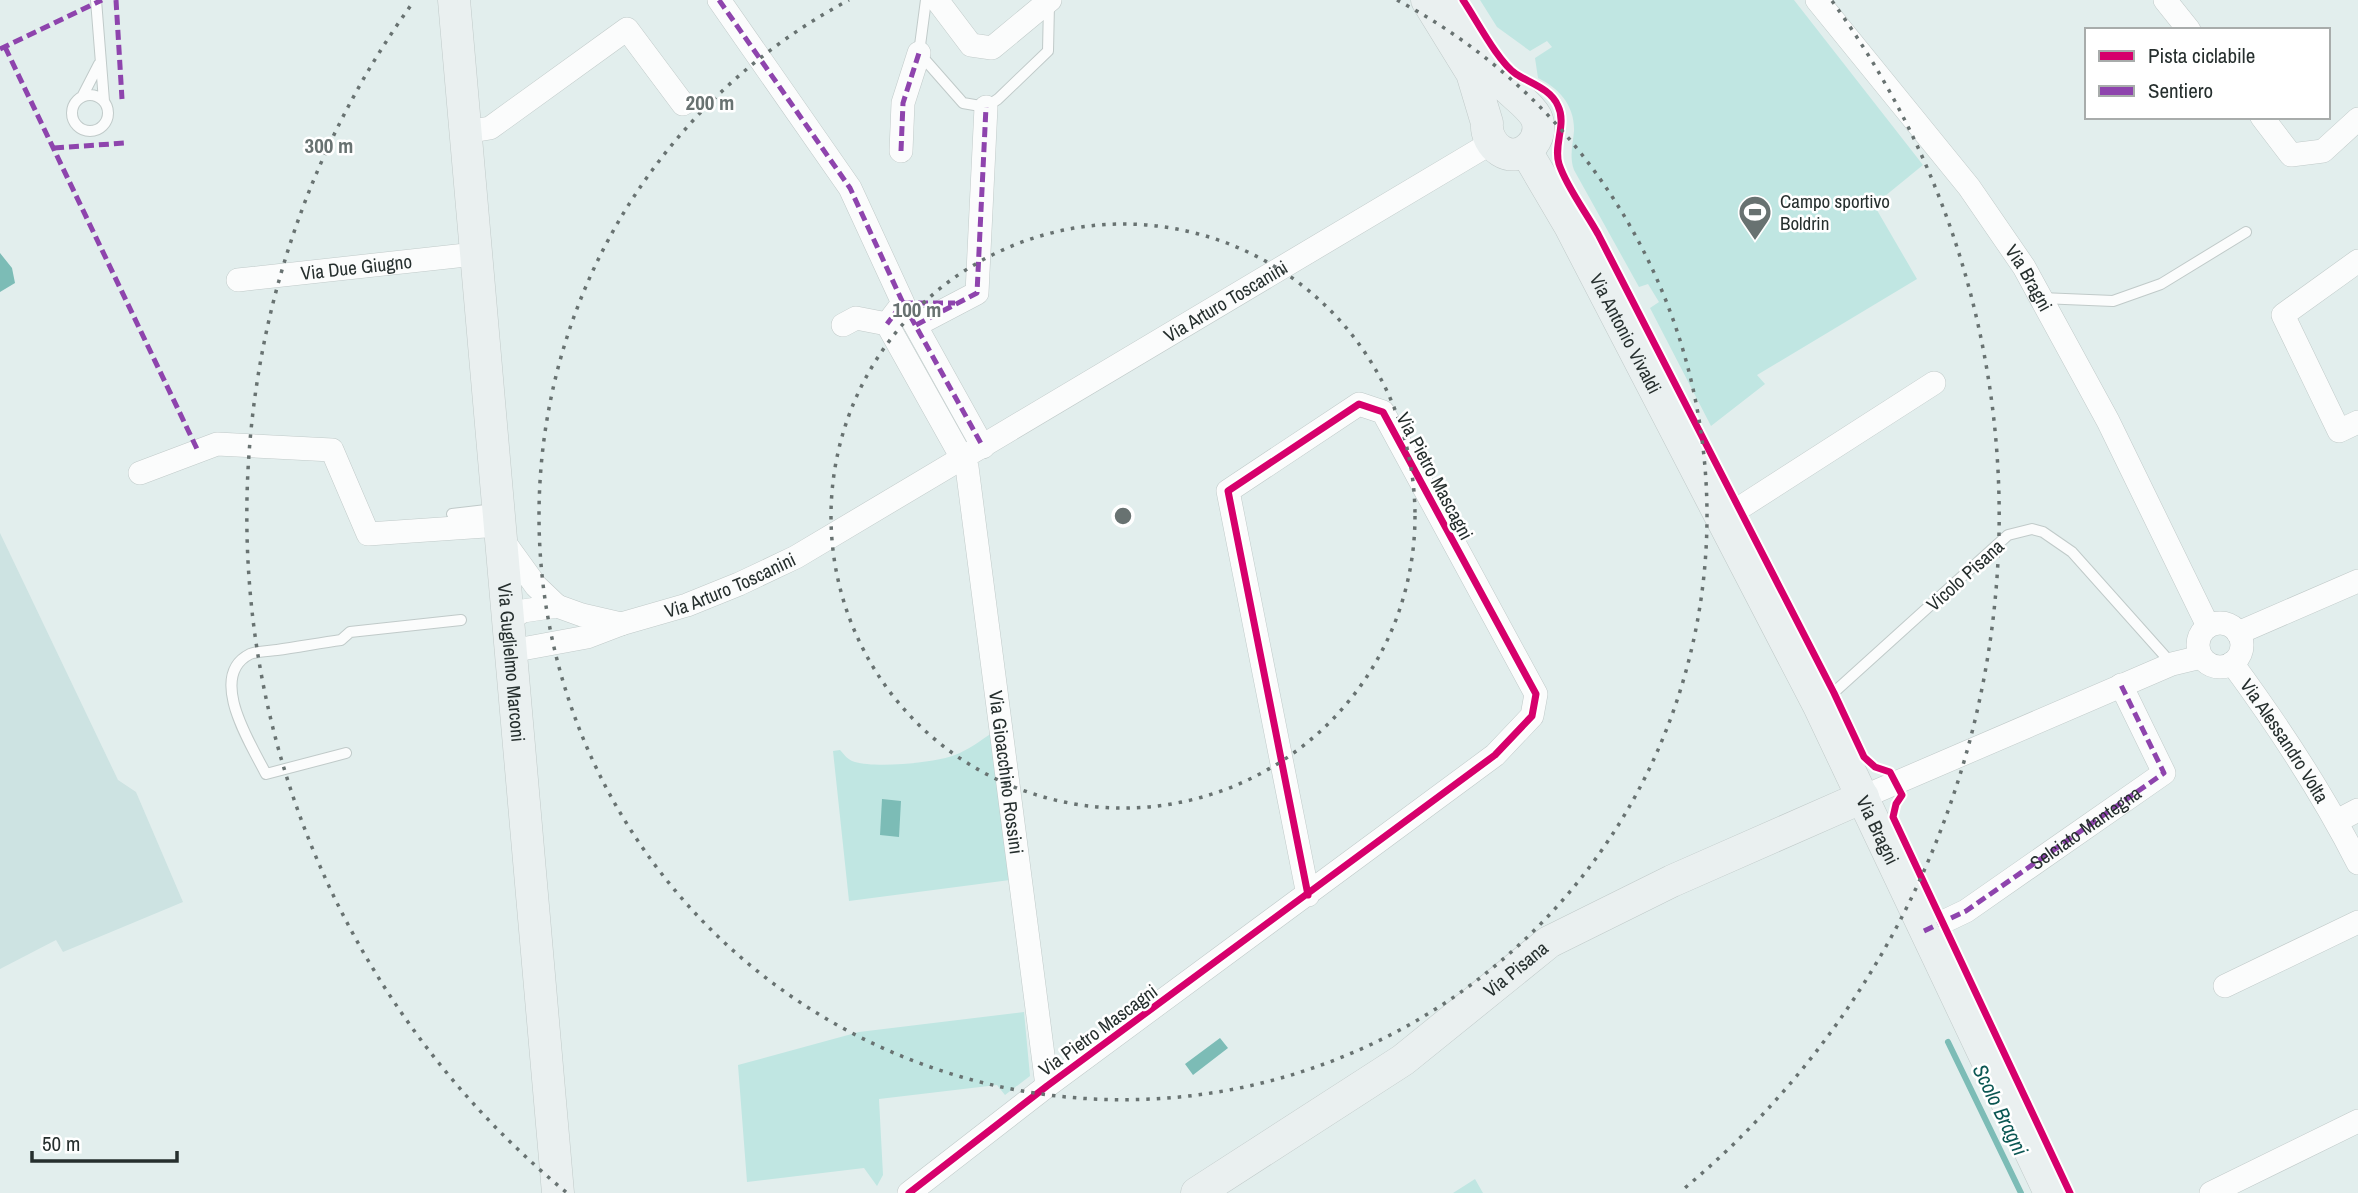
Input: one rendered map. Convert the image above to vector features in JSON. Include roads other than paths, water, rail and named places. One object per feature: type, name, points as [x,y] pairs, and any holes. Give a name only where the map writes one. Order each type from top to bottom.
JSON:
[{"type":"street","name":"Via Guglielmo Marconi","points":[[454,0],[558,1193]]},
{"type":"street","points":[[719,0],[849,188],[903,303],[983,447]]},
{"type":"street","points":[[937,0],[971,45],[992,48],[1050,0]]},
{"type":"street","points":[[1427,0],[1472,73],[1489,133],[1503,153],[1526,151],[1533,145],[1539,128],[1537,120],[1504,84],[1475,46],[1447,0]]},
{"type":"street","name":"Via Bragni","points":[[1817,0],[1969,187],[2024,267],[2108,421],[2208,626]]},
{"type":"street","points":[[2165,0],[2187,28]]},
{"type":"street","points":[[465,132],[489,128],[627,29],[682,104]]},
{"type":"street","points":[[901,151],[903,103],[919,53]]},
{"type":"street","points":[[1489,133],[1496,109],[1502,105],[1518,103],[1526,106]]},
{"type":"street","points":[[916,325],[977,293],[986,107]]},
{"type":"street","points":[[2264,119],[2291,155],[2323,151],[2358,119]]},
{"type":"street","name":"Via Arturo Toscanini","points":[[500,524],[536,586],[557,606],[621,624],[687,605],[796,557],[983,447],[1489,133]]},
{"type":"street","name":"Via Antonio Vivaldi","points":[[1526,151],[1583,251],[1819,706],[1863,797]]},
{"type":"street","name":"Via Due Giugno","points":[[238,280],[475,254]]},
{"type":"street","points":[[2358,261],[2283,315],[2339,430],[2358,422]]},
{"type":"street","points":[[903,303],[959,303]]},
{"type":"street","points":[[887,324],[903,303]]},
{"type":"street","points":[[843,324],[856,318],[887,324],[962,459]]},
{"type":"street","points":[[1720,518],[1934,383]]},
{"type":"street","name":"Via Pietro Mascagni","points":[[909,1193],[1048,1086],[1308,895],[1495,755],[1532,716],[1536,694],[1383,412],[1359,404],[1228,491],[1308,895]]},
{"type":"street","points":[[140,473],[218,444],[332,450],[368,534],[500,524]]},
{"type":"street","name":"Via Gioacchino Rossini","points":[[962,459],[967,467],[978,547],[1048,1086]]},
{"type":"street","points":[[2238,633],[2358,581]]},
{"type":"street","name":"Via Arturo Toscanini","points":[[509,619],[523,611],[557,606]]},
{"type":"street","points":[[511,651],[587,637],[621,624]]},
{"type":"street","points":[[2224,624],[2238,633],[2241,649],[2232,663],[2215,666],[2201,657],[2198,640],[2208,626],[2224,624]]},
{"type":"street","name":"Via Bragni","points":[[2050,1193],[1863,797],[2120,685],[2172,664],[2201,657]]},
{"type":"street","name":"Via Alessandro Volta","points":[[2232,663],[2282,732],[2337,821],[2358,863]]},
{"type":"street","name":"Selciato Mantegna","points":[[1924,931],[1966,911],[2164,773],[2120,685]]},
{"type":"street","name":"Via Pisana","points":[[1197,1193],[1403,1060],[1549,942],[1672,881],[1863,797]]},
{"type":"street","name":"Via Alessandro Volta","points":[[2337,821],[2358,810]]},
{"type":"street","points":[[2225,986],[2358,922]]},
{"type":"street","points":[[2211,1193],[2358,1121]]},
{"type":"lane","points":[[96,0],[99,64],[108,112],[106,123],[97,131],[85,131],[75,124],[73,106],[82,97],[99,64]]},
{"type":"lane","points":[[926,0],[919,53],[963,103],[986,107],[998,99],[1048,51],[1050,0]]},
{"type":"lane","points":[[82,97],[94,96],[104,101]]},
{"type":"lane","points":[[2041,298],[2113,301],[2161,284],[2246,232]]},
{"type":"lane","points":[[452,514],[500,524]]},
{"type":"lane","name":"Vicolo Pisana","points":[[1819,706],[2008,535],[2032,529],[2043,532],[2072,552],[2172,664]]},
{"type":"lane","points":[[346,754],[266,775],[237,716],[231,685],[232,674],[237,665],[251,654],[341,640],[350,632],[461,620]]},
{"type":"waterway","name":"Scolo Bragni","points":[[1948,1042],[2021,1193]]},
{"type":"place","name":"Campo sportivo Boldrin","points":[[1755,242]]}]
